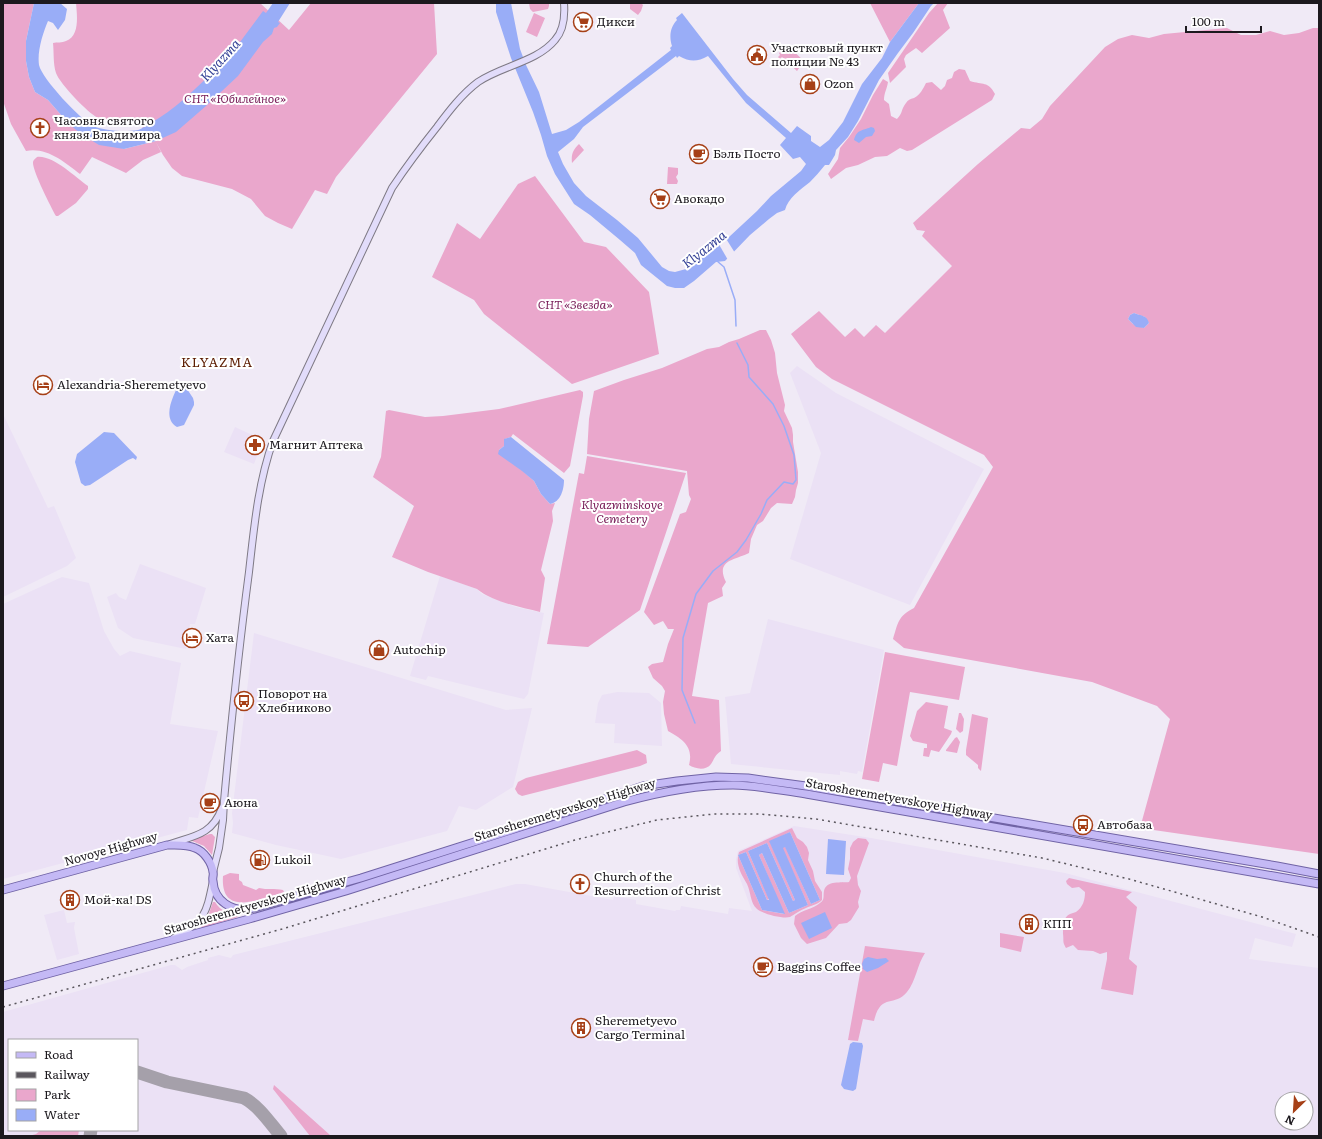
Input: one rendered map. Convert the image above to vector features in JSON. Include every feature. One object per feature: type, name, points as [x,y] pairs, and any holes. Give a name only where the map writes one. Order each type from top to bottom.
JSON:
[{"type":"main road","points":[[167,941],[190,929],[201,918],[208,902],[213,881],[223,820],[223,805],[241,628],[260,489],[267,456],[273,441],[392,188],[412,159],[465,94],[478,83],[501,70],[534,56],[548,48],[557,39],[563,28],[565,17],[564,3]]},
{"type":"main road","name":"Starosheremetyevskoye Highway","points":[[213,881],[217,895],[221,901],[237,910],[250,909],[405,865],[643,786],[716,777],[759,779],[806,786],[1319,874]]},
{"type":"main road","name":"Starosheremetyevskoye Highway","points":[[3,986],[346,891],[624,802],[681,788],[751,786],[806,794],[1319,884]]},
{"type":"main road","points":[[167,845],[201,833],[210,827],[219,816],[223,805]]},
{"type":"main road","name":"Novoye Highway","points":[[3,890],[167,845],[182,845],[196,848],[206,857],[214,872]]},
{"type":"shaded area","points":[[797,366],[836,393],[984,469],[910,605],[790,559],[821,453],[790,373]]},
{"type":"shaded area","points":[[3,414],[48,508],[54,506],[76,558],[67,566],[3,597]]},
{"type":"shaded area","points":[[235,427],[263,440],[254,464],[224,452]]},
{"type":"shaded area","points":[[140,564],[206,588],[195,624],[190,624],[186,649],[133,638],[118,628],[107,597],[116,593],[119,597],[126,600]]},
{"type":"shaded area","points":[[440,576],[477,589],[482,594],[516,607],[544,613],[528,694],[524,699],[428,676],[426,680],[410,676]]},
{"type":"shaded area","points":[[62,577],[89,583],[104,631],[114,649],[120,656],[130,651],[181,663],[170,724],[218,731],[198,818],[189,817],[187,830],[3,879],[3,604]]},
{"type":"shaded area","points":[[768,619],[884,650],[862,772],[858,771],[857,774],[840,771],[840,775],[731,764],[725,697],[750,693]]},
{"type":"shaded area","points":[[254,633],[506,710],[532,708],[513,787],[476,810],[459,806],[447,831],[341,859],[276,845],[232,833],[232,813]]},
{"type":"shaded area","points":[[617,692],[649,693],[661,703],[662,746],[614,743],[615,724],[595,723],[598,703],[602,695]]},
{"type":"shaded area","points":[[794,826],[871,838],[1065,873],[1296,934],[1292,947],[1255,938],[1249,959],[1319,968],[1319,1136],[3,1136],[3,1012],[171,965],[175,965],[182,970],[208,960],[208,958],[219,955],[231,958],[233,955],[516,884],[525,884],[613,900],[614,896],[636,900],[636,904],[675,911],[680,910],[681,906],[728,914],[729,908],[752,911],[736,868],[738,851]]},
{"type":"shaded area","points":[[64,910],[67,923],[75,922],[74,928],[79,954],[57,960],[44,915]]},
{"type":"green space","name":"СНТ «Юбилейное»","points":[[3,3],[34,3],[26,41],[26,61],[29,77],[35,92],[48,100],[69,124],[124,149],[156,141],[135,120],[107,120],[93,115],[68,91],[56,73],[53,43],[66,41],[74,35],[77,25],[76,3],[260,3],[289,30],[311,3],[434,3],[437,54],[336,177],[327,194],[315,190],[292,229],[265,216],[251,199],[232,189],[182,176],[172,168],[156,142],[161,152],[143,160],[126,173],[92,157],[80,174],[55,156],[48,153],[34,150],[26,151],[11,124],[3,101]]},
{"type":"green space","points":[[529,3],[549,3],[549,6],[548,9],[533,12],[530,9]]},
{"type":"green space","points":[[630,3],[641,3],[643,5],[638,15],[630,9]]},
{"type":"green space","points":[[870,3],[919,3],[890,42]]},
{"type":"green space","points":[[938,3],[948,3],[943,10],[950,28],[922,53],[916,48],[906,55],[904,59],[906,67],[890,83],[888,73],[929,13]]},
{"type":"green space","points":[[534,13],[545,18],[537,37],[526,32]]},
{"type":"green space","points":[[1227,28],[1241,35],[1256,35],[1270,31],[1284,35],[1319,28],[1319,854],[1140,828],[1170,719],[1157,706],[1092,682],[904,648],[893,639],[899,620],[914,608],[993,467],[984,455],[832,379],[816,367],[791,334],[819,311],[845,337],[855,328],[864,337],[876,325],[885,333],[952,266],[922,236],[925,231],[917,230],[913,223],[978,164],[1021,128],[1030,129],[1042,119],[1050,106],[1105,47],[1118,39],[1132,35],[1149,38],[1164,34]],"holes":[[[1134,313],[1145,317],[1149,323],[1144,328],[1133,324],[1128,319],[1130,315]]]},
{"type":"green space","points":[[788,46],[804,61],[797,71],[782,57],[780,59],[778,57],[780,55],[779,53]]},
{"type":"green space","points":[[959,69],[965,70],[970,81],[985,84],[990,87],[995,94],[992,100],[912,150],[907,151],[900,148],[887,156],[875,157],[858,165],[846,168],[831,179],[828,174],[838,159],[840,148],[861,119],[883,79],[888,82],[884,100],[889,104],[891,116],[897,119],[907,102],[918,95],[926,83],[932,82],[941,90],[945,86],[947,80],[952,78],[954,72]]},
{"type":"green space","points":[[579,144],[584,150],[572,163],[573,152]]},
{"type":"green space","points":[[37,157],[50,159],[88,186],[88,189],[76,203],[58,216],[56,216],[35,173],[33,162]]},
{"type":"green space","points":[[668,167],[678,168],[678,174],[676,177],[678,181],[677,184],[667,184]]},
{"type":"green space","name":"СНТ «Звезда»","points":[[535,176],[584,242],[606,247],[649,292],[659,354],[572,384],[484,314],[474,300],[432,277],[457,223],[480,239],[518,184]]},
{"type":"green space","points":[[760,330],[766,330],[775,353],[777,373],[785,405],[784,411],[792,428],[798,483],[792,504],[777,503],[771,508],[763,521],[757,525],[751,539],[749,553],[733,559],[725,565],[723,575],[726,582],[722,588],[723,596],[708,603],[692,696],[719,700],[721,751],[706,768],[694,768],[689,765],[690,753],[686,744],[668,731],[663,702],[665,691],[653,678],[648,667],[652,664],[663,662],[674,629],[668,629],[663,621],[654,625],[644,612],[680,514],[686,512],[691,499],[689,495],[687,471],[587,454],[589,419],[594,391],[662,368],[707,349],[719,347]]},
{"type":"green space","points":[[580,390],[583,392],[583,396],[570,466],[564,473],[513,434],[511,437],[505,439],[504,446],[499,450],[534,481],[541,494],[550,504],[555,503],[552,511],[553,521],[541,570],[545,578],[540,612],[499,601],[483,594],[477,589],[428,572],[392,557],[414,506],[373,477],[381,457],[386,411],[389,410],[425,417],[443,416],[499,409]]},
{"type":"green space","name":"Klyazminskoye Cemetery","points":[[587,456],[686,473],[640,610],[588,647],[547,644],[579,473],[584,474]]},
{"type":"green space","points":[[885,652],[965,667],[959,700],[910,692],[897,766],[883,763],[879,782],[862,779]]},
{"type":"green space","points":[[926,702],[948,706],[944,728],[952,731],[939,752],[931,750],[929,757],[923,756],[924,748],[927,748],[927,744],[913,741],[910,736],[917,711]]},
{"type":"green space","points":[[959,713],[961,713],[964,719],[963,731],[960,733],[956,729]]},
{"type":"green space","points":[[972,714],[988,718],[981,771],[978,768],[978,765],[966,755]]},
{"type":"green space","points":[[957,737],[960,742],[957,753],[946,751],[955,738]]},
{"type":"green space","points":[[637,750],[646,755],[647,763],[522,796],[518,794],[515,789],[518,782],[526,778]]},
{"type":"green space","points":[[792,828],[797,838],[807,847],[809,853],[808,860],[813,871],[815,881],[822,892],[822,900],[790,917],[778,917],[764,913],[757,909],[753,904],[747,884],[739,869],[738,855],[739,852]],"holes":[[[790,832],[820,900],[811,904],[785,846],[782,848],[808,905],[789,913],[762,853],[759,855],[784,914],[762,910],[738,855],[746,852],[767,900],[769,899],[748,851],[767,843],[793,901],[795,900],[770,842]]]},
{"type":"green space","points":[[210,834],[215,837],[212,855],[204,846],[192,841],[193,839]]},
{"type":"green space","points":[[858,838],[866,839],[869,843],[857,876],[858,885],[861,891],[858,902],[859,907],[851,920],[847,923],[839,924],[826,938],[807,944],[801,938],[794,924],[795,916],[822,902],[825,887],[828,885],[849,882],[851,878],[848,869],[850,848],[853,842]]},
{"type":"green space","points":[[230,873],[239,874],[239,880],[243,885],[256,890],[259,888],[277,889],[283,890],[284,892],[253,901],[235,901],[228,897],[224,889],[223,876]]},
{"type":"green space","points":[[1069,878],[1132,892],[1126,897],[1137,907],[1129,959],[1137,966],[1133,995],[1101,989],[1107,952],[1100,954],[1093,951],[1078,950],[1073,945],[1066,948],[1063,941],[1064,920],[1067,916],[1076,912],[1080,908],[1084,901],[1085,895],[1085,892],[1079,887],[1072,888],[1067,884],[1066,881]]},
{"type":"green space","points":[[213,902],[228,913],[238,917],[202,928],[201,927],[207,919]]},
{"type":"green space","points":[[1000,933],[1024,937],[1021,952],[1000,947]]},
{"type":"green space","points":[[865,946],[925,953],[907,992],[902,997],[884,1003],[880,1006],[874,1021],[863,1019],[858,1041],[848,1040]]},
{"type":"green space","points":[[274,1085],[332,1136],[310,1136],[273,1089]]},
{"type":"green space","points":[[40,1131],[79,1131],[78,1136],[29,1136]]},
{"type":"water","points":[[34,3],[60,3],[67,9],[65,20],[58,30],[53,23],[48,21],[42,37],[39,54],[39,65],[54,89],[87,122],[93,126],[109,130],[133,131],[140,129],[168,112],[212,73],[217,73],[263,11],[266,13],[273,3],[290,3],[278,22],[280,23],[274,28],[272,34],[263,42],[238,76],[206,106],[176,132],[156,141],[124,149],[99,145],[81,134],[69,124],[48,100],[35,92],[29,77],[26,61],[26,41]]},
{"type":"water","points":[[496,3],[511,3],[520,49],[539,92],[552,134],[566,130],[579,122],[671,50],[670,48],[672,46],[670,36],[672,29],[677,20],[676,18],[682,13],[747,95],[791,133],[797,126],[811,136],[811,141],[820,147],[829,140],[843,122],[862,84],[882,58],[890,42],[919,3],[934,3],[879,80],[858,121],[848,137],[836,150],[835,155],[829,165],[825,165],[810,182],[795,194],[785,210],[777,213],[750,235],[725,261],[716,262],[684,288],[667,286],[641,265],[635,253],[590,215],[574,204],[555,174],[547,156],[533,112],[511,58],[496,12]],"holes":[[[676,56],[677,58],[679,56],[694,60],[708,56],[746,103],[786,138],[780,145],[793,159],[800,157],[806,164],[801,171],[771,196],[729,237],[699,256],[686,269],[675,272],[669,271],[662,267],[638,238],[586,196],[574,183],[558,152],[574,139],[583,127]]]},
{"type":"water","points":[[871,127],[874,128],[875,131],[872,136],[866,137],[859,143],[854,140],[858,132]]},
{"type":"water","points":[[1134,313],[1147,318],[1149,323],[1144,328],[1136,327],[1128,319],[1130,315]]},
{"type":"water","points":[[180,382],[183,383],[193,398],[194,405],[184,425],[177,427],[172,423],[169,412],[172,399]]},
{"type":"water","points":[[104,432],[114,433],[137,457],[136,460],[133,458],[128,460],[90,485],[85,486],[81,483],[75,462],[77,454]]},
{"type":"water","points":[[511,437],[564,480],[561,495],[557,501],[550,504],[541,494],[534,481],[498,454],[499,450],[504,446],[504,439]]},
{"type":"water","points":[[790,832],[820,900],[811,904],[785,847],[783,848],[808,905],[789,913],[762,853],[759,855],[785,914],[762,910],[738,855],[746,852],[767,900],[769,900],[748,851],[767,843],[793,901],[795,900],[769,841]]},
{"type":"water","points":[[828,839],[846,841],[844,875],[826,874]]},
{"type":"water","points":[[825,912],[832,928],[809,939],[801,923]]},
{"type":"water","points":[[868,957],[877,959],[886,958],[889,961],[878,968],[867,972],[863,969],[862,964],[864,959]]},
{"type":"water","points":[[853,1042],[862,1043],[863,1046],[856,1089],[853,1091],[844,1089],[841,1085],[850,1044]]},
{"type":"pier","points":[[725,237],[735,253],[728,260],[717,241]]},
{"type":"waterway","points":[[717,261],[724,267],[735,300],[736,326]]},
{"type":"waterway","points":[[695,723],[682,690],[683,638],[696,594],[713,571],[737,552],[746,540],[767,500],[784,482],[793,484],[796,480],[794,455],[784,426],[773,404],[749,377],[748,365],[737,343]]},
{"type":"taxiway","points":[[138,1072],[167,1082],[244,1098],[259,1110],[281,1136]]},
{"type":"taxiway","points":[[90,1136],[91,1131]]},
{"type":"railway","points":[[3,1007],[282,929],[575,840],[657,820],[714,814],[760,814],[816,819],[1042,858],[1129,879],[1262,917],[1319,937]]},
{"type":"place","name":"Дикси","points":[[583,22]]},
{"type":"place","name":"Участковый пункт полиции № 43","points":[[757,55]]},
{"type":"place","name":"Ozon","points":[[810,84]]},
{"type":"place","name":"Часовня святого князя Владимира","points":[[40,128]]},
{"type":"place","name":"Бэль Посто","points":[[699,154]]},
{"type":"place","name":"Авокадо","points":[[660,199]]},
{"type":"place","name":"Alexandria-Sheremetyevo","points":[[43,385]]},
{"type":"place","name":"Магнит Аптека","points":[[255,445]]},
{"type":"place","name":"Хата","points":[[192,638]]},
{"type":"place","name":"Autochip","points":[[379,650]]},
{"type":"place","name":"Поворот на Хлебниково","points":[[244,701]]},
{"type":"place","name":"Аюна","points":[[210,803]]},
{"type":"place","name":"Автобаза","points":[[1083,825]]},
{"type":"place","name":"Lukoil","points":[[260,860]]},
{"type":"place","name":"Church of the Resurrection of Christ","points":[[580,884]]},
{"type":"place","name":"Мой-ка! DS","points":[[70,900]]},
{"type":"place","name":"КПП","points":[[1029,924]]},
{"type":"place","name":"Baggins Coffee","points":[[763,967]]},
{"type":"place","name":"Sheremetyevo Cargo Terminal","points":[[581,1028]]},
{"type":"district","name":"KLYAZMA","points":[[217,362]]},
{"type":"water label","name":"Klyazma","points":[[220,60]]},
{"type":"water label","name":"Klyazma","points":[[704,249]]}]
